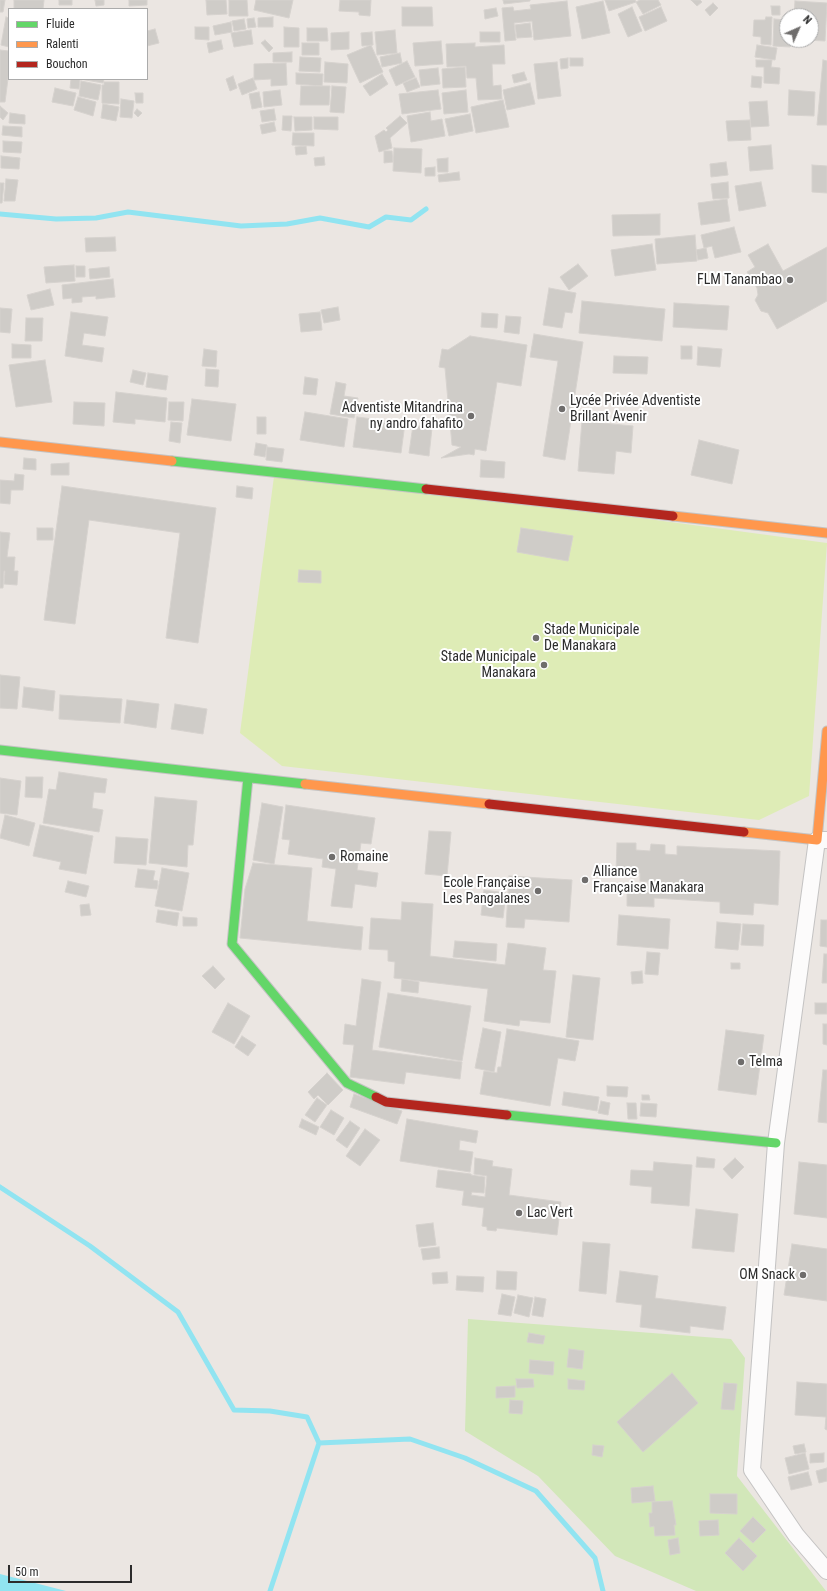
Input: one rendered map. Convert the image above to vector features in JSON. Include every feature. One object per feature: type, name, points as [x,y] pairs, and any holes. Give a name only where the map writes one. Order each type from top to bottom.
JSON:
[{"type":"street","points":[[0,442],[827,534]]},
{"type":"street","points":[[827,731],[822,840],[776,1143],[752,1470],[796,1535],[827,1571]]},
{"type":"street","points":[[0,750],[822,840]]},
{"type":"street","points":[[248,778],[232,944],[347,1083],[386,1102],[776,1143]]},
{"type":"green space","name":"Stade Municipale De Manakara","points":[[275,469],[827,543],[809,796],[759,820],[282,766],[240,733]]},
{"type":"green space","points":[[468,1319],[731,1339],[745,1358],[737,1476],[826,1591],[696,1591],[615,1556],[538,1476],[465,1431]]},
{"type":"water","points":[[0,1574],[66,1591],[0,1591]]},
{"type":"building","points":[[0,0],[5,0],[3,12],[0,12]]},
{"type":"building","points":[[14,0],[44,0],[43,8],[14,8]]},
{"type":"building","points":[[59,0],[72,0],[72,5],[59,5]]},
{"type":"building","points":[[95,0],[104,0],[104,5],[96,6]]},
{"type":"building","points":[[129,0],[147,0],[147,5],[129,6]]},
{"type":"building","points":[[206,0],[226,0],[227,14],[207,15]]},
{"type":"building","points":[[229,0],[247,0],[248,16],[229,16]]},
{"type":"building","points":[[256,0],[293,0],[289,18],[254,10]]},
{"type":"building","points":[[340,0],[371,0],[370,16],[359,15],[359,12],[339,11]]},
{"type":"building","points":[[503,0],[530,0],[530,1],[504,4]]},
{"type":"building","points":[[605,0],[635,0],[636,2],[609,11]]},
{"type":"building","points":[[640,0],[658,0],[661,5],[643,14],[636,2]]},
{"type":"building","points":[[691,0],[700,0],[702,2],[697,6]]},
{"type":"building","points":[[567,1],[571,36],[534,40],[532,21],[514,23],[516,40],[505,41],[502,8],[513,7],[514,11],[531,9],[530,5]]},
{"type":"building","points":[[603,1],[610,33],[582,39],[576,7]]},
{"type":"building","points":[[795,1],[827,3],[825,41],[819,41],[819,8],[795,8]]},
{"type":"building","points":[[713,3],[718,8],[710,16],[705,10]]},
{"type":"building","points":[[771,6],[780,6],[779,15],[772,15]]},
{"type":"building","points":[[402,7],[432,7],[433,26],[402,26]]},
{"type":"building","points":[[632,7],[642,31],[628,37],[618,14]]},
{"type":"building","points":[[661,7],[667,21],[645,31],[639,17]]},
{"type":"building","points":[[496,8],[498,16],[485,19],[484,10]]},
{"type":"building","points":[[6,17],[8,18],[8,47],[1,45]]},
{"type":"building","points":[[273,17],[273,27],[258,27],[258,18]]},
{"type":"building","points":[[766,17],[772,17],[771,45],[761,44],[761,37],[753,36],[754,20],[765,20]]},
{"type":"building","points":[[254,18],[256,27],[248,28],[247,19]]},
{"type":"building","points":[[244,19],[246,29],[234,31],[232,21]]},
{"type":"building","points":[[774,19],[779,19],[779,46],[773,46]]},
{"type":"building","points":[[231,22],[232,32],[215,35],[213,26]]},
{"type":"building","points":[[530,23],[532,37],[517,38],[515,25]]},
{"type":"building","points":[[195,27],[209,27],[209,40],[195,39]]},
{"type":"building","points":[[284,27],[299,28],[299,47],[284,47]]},
{"type":"building","points":[[307,28],[327,28],[328,41],[307,41]]},
{"type":"building","points":[[155,29],[159,43],[148,46],[148,31]]},
{"type":"building","points":[[251,30],[253,44],[234,47],[231,33]]},
{"type":"building","points":[[395,30],[397,53],[377,55],[375,32]]},
{"type":"building","points":[[349,32],[349,49],[331,50],[331,33]]},
{"type":"building","points":[[372,32],[373,45],[362,46],[361,33]]},
{"type":"building","points":[[480,32],[500,32],[500,42],[480,42]]},
{"type":"building","points":[[221,40],[223,49],[209,53],[207,43]]},
{"type":"building","points":[[265,40],[273,48],[269,52],[261,43]]},
{"type":"building","points":[[441,41],[443,64],[415,66],[413,43]]},
{"type":"building","points":[[302,43],[319,43],[319,55],[302,55]]},
{"type":"building","points":[[475,43],[475,47],[504,45],[505,64],[492,64],[493,86],[501,85],[502,99],[478,100],[476,78],[467,78],[466,66],[447,67],[446,44]]},
{"type":"building","points":[[371,45],[383,72],[360,83],[347,55]]},
{"type":"building","points":[[757,45],[777,48],[775,60],[755,57]]},
{"type":"building","points":[[0,50],[8,51],[8,79],[5,102],[0,102]]},
{"type":"building","points":[[292,52],[292,62],[273,62],[273,53]]},
{"type":"building","points":[[400,53],[402,63],[382,67],[380,57]]},
{"type":"building","points":[[300,57],[321,58],[320,72],[299,71]]},
{"type":"building","points":[[568,58],[568,68],[561,69],[560,59]]},
{"type":"building","points":[[570,58],[583,58],[583,66],[570,66]]},
{"type":"building","points":[[756,60],[772,60],[771,67],[780,68],[779,84],[764,83],[764,67],[756,67]]},
{"type":"building","points":[[823,60],[827,61],[827,125],[817,125]]},
{"type":"building","points":[[407,61],[415,77],[396,86],[389,70]]},
{"type":"building","points":[[325,62],[348,64],[347,83],[324,82]]},
{"type":"building","points":[[557,62],[561,96],[538,99],[534,64]]},
{"type":"building","points":[[286,63],[287,85],[271,86],[271,79],[254,80],[254,64]]},
{"type":"building","points":[[465,67],[466,87],[443,88],[442,69]]},
{"type":"building","points":[[438,68],[440,84],[421,86],[419,70]]},
{"type":"building","points":[[524,72],[527,80],[514,83],[512,75]]},
{"type":"building","points":[[296,73],[323,74],[322,86],[296,84]]},
{"type":"building","points":[[382,74],[388,84],[370,96],[363,86]]},
{"type":"building","points":[[233,76],[237,88],[230,91],[226,79]]},
{"type":"building","points":[[752,76],[762,77],[761,88],[751,87]]},
{"type":"building","points":[[253,78],[257,89],[242,95],[238,84]]},
{"type":"building","points":[[416,78],[420,87],[407,92],[403,83]]},
{"type":"building","points":[[71,80],[80,80],[79,89],[70,88]]},
{"type":"building","points":[[86,80],[104,80],[103,83]]},
{"type":"building","points":[[81,81],[101,85],[98,100],[79,96]]},
{"type":"building","points":[[104,82],[119,82],[119,104],[102,103],[102,85],[104,85]]},
{"type":"building","points":[[530,83],[535,104],[507,110],[503,90]]},
{"type":"building","points":[[301,86],[330,86],[329,105],[300,105]]},
{"type":"building","points":[[332,86],[346,87],[344,113],[330,112]]},
{"type":"building","points":[[55,88],[76,93],[73,106],[52,102]]},
{"type":"building","points":[[280,90],[282,105],[264,107],[263,92]]},
{"type":"building","points":[[438,90],[441,109],[402,114],[399,94]]},
{"type":"building","points":[[466,90],[468,112],[444,114],[442,93]]},
{"type":"building","points":[[789,90],[815,92],[814,116],[788,115]]},
{"type":"building","points":[[259,92],[262,107],[252,109],[249,94]]},
{"type":"building","points":[[135,93],[143,93],[143,103],[136,103]]},
{"type":"building","points":[[78,97],[96,102],[93,116],[74,110]]},
{"type":"building","points":[[121,99],[134,101],[132,118],[120,117]]},
{"type":"building","points":[[503,100],[509,127],[476,133],[471,107]]},
{"type":"building","points":[[767,101],[769,126],[751,127],[749,102]]},
{"type":"building","points":[[103,104],[119,107],[116,121],[101,118]]},
{"type":"building","points":[[0,106],[8,113],[3,120],[0,117]]},
{"type":"building","points":[[137,109],[142,113],[138,117],[134,113]]},
{"type":"building","points":[[274,109],[276,120],[262,122],[260,111]]},
{"type":"building","points":[[430,112],[431,121],[442,119],[445,136],[411,142],[407,116]]},
{"type":"building","points":[[10,113],[25,115],[25,124],[9,123]]},
{"type":"building","points":[[470,114],[473,131],[449,136],[445,119]]},
{"type":"building","points":[[283,116],[292,116],[291,131],[282,130]]},
{"type":"building","points":[[400,116],[407,123],[390,138],[392,148],[379,152],[375,136],[384,130],[386,132],[388,130],[386,128]]},
{"type":"building","points":[[294,117],[312,117],[312,130],[295,131]]},
{"type":"building","points":[[314,117],[338,117],[338,130],[314,129]]},
{"type":"building","points":[[750,120],[751,140],[728,141],[726,121]]},
{"type":"building","points":[[274,122],[276,131],[262,134],[260,125]]},
{"type":"building","points":[[3,126],[22,127],[22,137],[2,135]]},
{"type":"building","points":[[293,133],[314,133],[314,146],[292,145]]},
{"type":"building","points":[[3,141],[22,142],[21,153],[3,152]]},
{"type":"building","points":[[771,145],[773,169],[750,171],[748,147]]},
{"type":"building","points":[[306,146],[307,154],[296,155],[295,147]]},
{"type":"building","points":[[394,148],[422,149],[421,173],[393,171]]},
{"type":"building","points":[[384,151],[392,151],[393,162],[384,163]]},
{"type":"building","points":[[1,156],[20,158],[19,169],[1,168]]},
{"type":"building","points":[[324,157],[325,165],[315,166],[314,158]]},
{"type":"building","points":[[448,158],[448,172],[438,172],[437,159]]},
{"type":"building","points":[[726,162],[728,175],[711,177],[710,164]]},
{"type":"building","points":[[812,165],[827,166],[827,193],[812,192]]},
{"type":"building","points":[[435,167],[435,176],[425,176],[425,168]]},
{"type":"building","points":[[459,172],[460,180],[439,182],[438,175]]},
{"type":"building","points":[[6,179],[18,180],[15,201],[4,201]]},
{"type":"building","points":[[728,182],[729,198],[713,199],[711,184]]},
{"type":"building","points":[[761,182],[766,206],[739,211],[735,186]]},
{"type":"building","points":[[0,183],[4,183],[2,203],[0,203]]},
{"type":"building","points":[[727,199],[730,221],[701,225],[698,203]]},
{"type":"building","points":[[660,214],[660,235],[613,236],[612,215]]},
{"type":"building","points":[[734,227],[741,252],[715,258],[712,246],[704,248],[701,235]]},
{"type":"building","points":[[695,235],[697,261],[657,264],[655,239]]},
{"type":"building","points":[[115,237],[116,251],[86,252],[85,238]]},
{"type":"building","points":[[652,244],[656,270],[615,276],[611,250]]},
{"type":"building","name":"FLM Tanambao","points":[[768,244],[783,271],[827,247],[827,301],[777,329],[768,313],[761,311],[755,300],[758,295],[757,288],[747,272],[755,267],[748,255]]},
{"type":"building","points":[[706,248],[708,258],[698,260],[696,250]]},
{"type":"building","points":[[578,264],[588,276],[569,290],[560,277]]},
{"type":"building","points":[[74,265],[75,281],[46,283],[44,267]]},
{"type":"building","points":[[76,266],[85,266],[85,277],[76,277]]},
{"type":"building","points":[[109,267],[110,277],[90,279],[89,269]]},
{"type":"building","points":[[113,279],[115,297],[96,299],[96,296],[82,297],[82,302],[72,303],[72,298],[63,299],[62,285]]},
{"type":"building","points":[[549,288],[576,293],[572,313],[565,312],[562,328],[543,325]]},
{"type":"building","points":[[50,289],[54,305],[31,310],[27,295]]},
{"type":"building","points":[[582,301],[665,309],[662,341],[579,333]]},
{"type":"building","points":[[674,303],[729,306],[727,330],[673,327]]},
{"type":"building","points":[[338,307],[340,320],[324,323],[321,310]]},
{"type":"building","points":[[0,308],[12,309],[10,333],[0,332]]},
{"type":"building","points":[[71,312],[108,317],[105,336],[84,333],[82,345],[104,348],[102,362],[65,356]]},
{"type":"building","points":[[320,312],[322,330],[301,332],[299,314]]},
{"type":"building","points":[[482,313],[498,314],[497,328],[481,327]]},
{"type":"building","points":[[506,316],[521,317],[519,334],[504,332]]},
{"type":"building","points":[[26,318],[43,318],[42,341],[25,341]]},
{"type":"building","name":"Lycée Privée Adventiste Brillant Avenir","points":[[534,334],[583,342],[565,460],[543,456],[558,361],[530,357]]},
{"type":"building","name":"Adventiste Mitandrina ny andro fahafito","points":[[470,336],[527,345],[521,386],[497,382],[486,451],[475,449],[474,455],[469,454],[441,458],[461,447],[452,445],[445,368],[439,367],[442,349],[448,350]]},
{"type":"building","points":[[12,344],[31,345],[31,358],[12,358]]},
{"type":"building","points":[[681,346],[692,346],[692,359],[681,359]]},
{"type":"building","points":[[698,347],[722,349],[720,367],[697,365]]},
{"type":"building","points":[[204,349],[217,351],[216,367],[202,366]]},
{"type":"building","points":[[614,356],[648,357],[647,374],[613,373]]},
{"type":"building","points":[[45,360],[52,402],[16,407],[9,365]]},
{"type":"building","points":[[206,369],[219,370],[218,387],[205,386]]},
{"type":"building","points":[[133,370],[146,373],[143,385],[130,382]]},
{"type":"building","points":[[148,373],[168,376],[166,390],[146,387]]},
{"type":"building","points":[[305,377],[318,379],[316,395],[303,394]]},
{"type":"building","points":[[336,382],[346,384],[344,396],[358,398],[354,418],[330,414]]},
{"type":"building","points":[[116,392],[167,398],[165,422],[135,419],[135,424],[113,422]]},
{"type":"building","points":[[192,399],[236,404],[231,441],[187,435]]},
{"type":"building","points":[[74,402],[105,403],[104,426],[73,424]]},
{"type":"building","points":[[169,402],[184,402],[183,421],[168,420]]},
{"type":"building","points":[[305,412],[348,419],[344,447],[300,440]]},
{"type":"building","points":[[257,417],[266,417],[266,434],[257,434]]},
{"type":"building","points":[[357,417],[405,423],[401,453],[353,447]]},
{"type":"building","points":[[582,421],[633,426],[631,453],[616,451],[614,474],[578,471]]},
{"type":"building","points":[[171,422],[182,423],[180,443],[169,441]]},
{"type":"building","points":[[413,425],[432,428],[429,456],[409,453]]},
{"type":"building","points":[[699,440],[739,450],[732,484],[691,475]]},
{"type":"building","points":[[256,443],[267,445],[265,457],[254,455]]},
{"type":"building","points":[[267,447],[284,449],[282,462],[266,460]]},
{"type":"building","points":[[24,458],[36,459],[36,470],[23,469]]},
{"type":"building","points":[[481,460],[505,462],[504,478],[480,477]]},
{"type":"building","points":[[69,463],[69,475],[51,475],[51,464]]},
{"type":"building","points":[[15,474],[24,475],[23,490],[11,490],[10,504],[0,503],[0,480],[14,481]]},
{"type":"building","points":[[62,486],[216,508],[198,643],[166,638],[180,533],[89,520],[75,624],[44,620]]},
{"type":"building","points":[[237,486],[253,488],[252,499],[236,497]]},
{"type":"building","points":[[37,528],[53,528],[53,540],[37,540]]},
{"type":"building","points":[[521,528],[573,536],[568,561],[517,552]]},
{"type":"building","points":[[0,532],[10,533],[7,557],[15,557],[14,571],[18,571],[17,585],[4,584],[4,571],[3,588],[0,588]]},
{"type":"building","points":[[299,570],[321,571],[321,583],[298,582]]},
{"type":"building","points":[[0,675],[20,677],[17,709],[0,708]]},
{"type":"building","points":[[24,687],[55,691],[53,711],[22,707]]},
{"type":"building","points":[[60,695],[122,699],[120,723],[59,719]]},
{"type":"building","points":[[127,700],[159,704],[156,728],[124,723]]},
{"type":"building","points":[[175,704],[207,709],[203,734],[171,729]]},
{"type":"building","points":[[59,772],[107,779],[105,793],[94,792],[92,808],[103,810],[99,832],[43,823],[49,789],[56,790]]},
{"type":"building","points":[[26,777],[43,777],[42,798],[25,797]]},
{"type":"building","points":[[0,778],[21,781],[17,815],[0,813]]},
{"type":"building","points":[[155,797],[197,801],[193,845],[188,845],[187,867],[149,863]]},
{"type":"building","points":[[262,803],[283,807],[274,864],[253,860]]},
{"type":"building","name":"Romaine","points":[[286,805],[375,818],[371,844],[361,843],[357,870],[378,873],[376,887],[355,884],[352,908],[331,906],[336,869],[322,867],[323,859],[288,854],[290,840],[282,839]]},
{"type":"building","points":[[5,815],[35,823],[29,846],[0,838]]},
{"type":"building","points":[[40,825],[93,836],[86,874],[59,869],[61,862],[33,856]]},
{"type":"building","points":[[429,831],[451,832],[447,876],[425,874]]},
{"type":"building","points":[[116,837],[148,839],[146,865],[114,863]]},
{"type":"building","points":[[617,843],[636,843],[636,850],[650,851],[651,844],[665,845],[665,854],[677,855],[677,846],[780,851],[778,905],[754,903],[753,915],[720,913],[720,902],[654,898],[654,907],[627,906],[627,892],[647,893],[648,882],[640,881],[640,873],[616,872]]},
{"type":"building","points":[[253,863],[312,868],[307,921],[363,927],[361,950],[240,938],[245,889]]},
{"type":"building","points":[[162,868],[189,873],[182,911],[155,906]]},
{"type":"building","points":[[138,869],[155,871],[153,880],[158,881],[157,889],[135,887]]},
{"type":"building","points":[[509,876],[572,880],[569,922],[525,919],[524,928],[506,927]]},
{"type":"building","points":[[68,881],[89,886],[86,897],[65,892]]},
{"type":"building","points":[[484,890],[506,893],[503,918],[481,915]]},
{"type":"building","points":[[402,902],[433,904],[430,956],[505,965],[508,943],[546,948],[543,970],[556,971],[550,1023],[520,1020],[519,1026],[484,1021],[488,989],[394,978],[395,962],[388,961],[388,950],[369,949],[371,918],[401,920]]},
{"type":"building","points":[[89,904],[91,915],[81,916],[80,905]]},
{"type":"building","points":[[158,910],[179,913],[177,926],[156,922]]},
{"type":"building","points":[[619,915],[670,919],[668,949],[617,945]]},
{"type":"building","points":[[183,917],[197,918],[197,926],[183,926]]},
{"type":"building","points":[[821,920],[827,920],[827,947],[820,946]]},
{"type":"building","points":[[717,922],[741,924],[738,950],[715,948]]},
{"type":"building","points":[[743,924],[764,925],[763,946],[741,945]]},
{"type":"building","points":[[455,941],[497,944],[496,961],[453,957]]},
{"type":"building","points":[[647,952],[660,953],[658,975],[645,974]]},
{"type":"building","points":[[824,954],[827,954],[827,983],[822,983]]},
{"type":"building","points":[[731,963],[740,963],[740,969],[731,969]]},
{"type":"building","points":[[213,966],[225,979],[215,989],[202,976]]},
{"type":"building","points":[[642,971],[643,983],[632,984],[631,972]]},
{"type":"building","points":[[573,975],[600,978],[593,1040],[566,1037]]},
{"type":"building","points":[[362,979],[381,982],[372,1050],[462,1062],[460,1079],[406,1072],[404,1084],[350,1077],[354,1045],[343,1044],[345,1024],[356,1026]]},
{"type":"building","points":[[402,979],[419,982],[418,993],[401,991]]},
{"type":"building","points":[[388,993],[471,1006],[462,1061],[379,1047]]},
{"type":"building","points":[[228,1003],[250,1016],[234,1044],[212,1032]]},
{"type":"building","points":[[815,1003],[827,1003],[827,1014],[815,1014]]},
{"type":"building","points":[[823,1024],[827,1024],[827,1045],[823,1044]]},
{"type":"building","points":[[483,1028],[501,1032],[494,1072],[475,1068]]},
{"type":"building","points":[[507,1029],[579,1041],[575,1061],[558,1058],[550,1106],[480,1094],[484,1071],[497,1073],[498,1067],[501,1067]]},
{"type":"building","name":"Telma","points":[[726,1030],[764,1035],[756,1095],[718,1090]]},
{"type":"building","points":[[242,1036],[256,1045],[248,1056],[235,1047]]},
{"type":"building","points":[[823,1070],[827,1070],[827,1123],[818,1122]]},
{"type":"building","points":[[327,1073],[343,1090],[328,1105],[318,1095],[314,1099],[308,1092]]},
{"type":"building","points":[[607,1086],[628,1087],[627,1097],[607,1096]]},
{"type":"building","points":[[564,1092],[599,1097],[597,1111],[562,1105]]},
{"type":"building","points":[[354,1094],[402,1111],[397,1124],[350,1107]]},
{"type":"building","points":[[642,1095],[649,1095],[650,1100],[642,1100]]},
{"type":"building","points":[[317,1098],[327,1105],[315,1122],[305,1115]]},
{"type":"building","points":[[601,1101],[610,1103],[608,1115],[598,1113]]},
{"type":"building","points":[[627,1103],[636,1103],[637,1119],[628,1119]]},
{"type":"building","points":[[641,1103],[657,1104],[656,1117],[640,1116]]},
{"type":"building","points":[[331,1110],[344,1118],[334,1135],[320,1127]]},
{"type":"building","points":[[302,1119],[319,1127],[316,1135],[299,1127]]},
{"type":"building","points":[[407,1119],[478,1131],[476,1143],[460,1140],[459,1150],[473,1152],[470,1172],[400,1161]]},
{"type":"building","points":[[350,1121],[360,1128],[347,1148],[336,1140]]},
{"type":"building","points":[[365,1129],[380,1140],[360,1166],[346,1156]]},
{"type":"building","points":[[697,1157],[715,1159],[714,1168],[696,1167]]},
{"type":"building","points":[[475,1158],[493,1161],[492,1166],[512,1169],[509,1195],[561,1202],[557,1235],[497,1228],[496,1231],[487,1230],[487,1227],[482,1226],[484,1208],[462,1205],[464,1191],[436,1187],[438,1170],[471,1174],[485,1177],[484,1193],[472,1192],[471,1195],[485,1197],[487,1176],[474,1174]]},
{"type":"building","points":[[735,1158],[744,1167],[732,1179],[723,1169]]},
{"type":"building","points":[[654,1162],[692,1165],[689,1206],[651,1203],[652,1187],[630,1185],[631,1170],[653,1171]]},
{"type":"building","points":[[799,1162],[827,1165],[827,1218],[794,1214]]},
{"type":"building","points":[[696,1209],[738,1214],[734,1252],[692,1248]]},
{"type":"building","points":[[433,1223],[436,1245],[419,1247],[416,1225]]},
{"type":"building","points":[[583,1242],[610,1244],[606,1294],[579,1291]]},
{"type":"building","points":[[792,1244],[827,1249],[827,1301],[784,1295]]},
{"type":"building","points":[[439,1247],[440,1258],[423,1260],[421,1249]]},
{"type":"building","points":[[497,1271],[517,1272],[516,1290],[496,1289]]},
{"type":"building","points":[[620,1271],[658,1276],[655,1298],[726,1307],[723,1330],[690,1326],[690,1333],[640,1327],[642,1305],[616,1302]]},
{"type":"building","points":[[447,1272],[448,1283],[433,1284],[432,1273]]},
{"type":"building","points":[[457,1276],[484,1277],[483,1292],[456,1290]]},
{"type":"building","points":[[502,1294],[515,1297],[511,1316],[498,1314]]},
{"type":"building","points":[[518,1295],[533,1298],[529,1317],[514,1313]]},
{"type":"building","points":[[535,1297],[546,1299],[543,1317],[532,1315]]},
{"type":"building","points":[[529,1333],[545,1336],[543,1344],[527,1342]]},
{"type":"building","points":[[569,1349],[584,1351],[582,1369],[567,1367]]},
{"type":"building","points":[[530,1360],[554,1362],[553,1375],[529,1373]]},
{"type":"building","points":[[672,1373],[698,1403],[643,1452],[617,1422]]},
{"type":"building","points":[[516,1379],[533,1379],[534,1387],[517,1388]]},
{"type":"building","points":[[568,1379],[585,1381],[584,1390],[568,1389]]},
{"type":"building","points":[[797,1382],[827,1384],[827,1430],[825,1429],[826,1417],[795,1415]]},
{"type":"building","points":[[724,1383],[737,1384],[734,1410],[721,1409]]},
{"type":"building","points":[[515,1386],[515,1397],[496,1398],[496,1387]]},
{"type":"building","points":[[510,1400],[523,1401],[522,1414],[509,1413]]},
{"type":"building","points":[[804,1444],[806,1452],[795,1454],[793,1446]]},
{"type":"building","points":[[593,1445],[604,1446],[602,1457],[592,1455]]},
{"type":"building","points":[[805,1453],[809,1469],[789,1474],[785,1458]]},
{"type":"building","points":[[824,1453],[824,1462],[810,1463],[810,1454]]},
{"type":"building","points":[[827,1468],[827,1481],[819,1483],[816,1471]]},
{"type":"building","points":[[808,1472],[812,1485],[791,1490],[788,1477]]},
{"type":"building","points":[[653,1486],[655,1501],[632,1503],[631,1488]]},
{"type":"building","points":[[710,1494],[737,1494],[737,1514],[710,1513]]},
{"type":"building","points":[[672,1501],[676,1525],[674,1525],[675,1535],[655,1536],[654,1526],[650,1527],[649,1513],[652,1513],[652,1502]]},
{"type":"building","points":[[753,1517],[766,1530],[753,1543],[740,1531]]},
{"type":"building","points":[[718,1520],[719,1535],[700,1536],[699,1521]]},
{"type":"building","points":[[678,1538],[680,1553],[670,1555],[668,1540]]},
{"type":"building","points":[[739,1538],[757,1556],[743,1571],[725,1553]]},
{"type":"waterway","points":[[0,214],[56,219],[96,218],[128,212],[241,226],[287,224],[320,218],[369,227],[386,217],[411,220],[426,209]]},
{"type":"waterway","points":[[0,1187],[90,1246],[178,1312],[234,1410],[270,1411],[307,1417],[319,1443],[410,1439],[465,1458],[536,1491],[595,1558],[603,1591]]},
{"type":"waterway","points":[[270,1591],[319,1443]]},
{"type":"traffic: fast","points":[[172,461],[426,489]]},
{"type":"traffic: fast","points":[[0,750],[305,784]]},
{"type":"traffic: fast","points":[[248,778],[232,944],[347,1083],[376,1097]]},
{"type":"traffic: fast","points":[[507,1115],[776,1143]]},
{"type":"traffic: slow","points":[[0,442],[172,461]]},
{"type":"traffic: slow","points":[[673,516],[827,533]]},
{"type":"traffic: slow","points":[[744,832],[817,840],[827,731]]},
{"type":"traffic: slow","points":[[305,784],[489,804]]},
{"type":"traffic: jam","points":[[426,489],[673,516]]},
{"type":"traffic: jam","points":[[489,804],[744,832]]},
{"type":"traffic: jam","points":[[376,1097],[386,1102],[507,1115]]},
{"type":"place","name":"FLM Tanambao","points":[[790,280]]},
{"type":"place","name":"Lycée Privée Adventiste Brillant Avenir","points":[[562,409]]},
{"type":"place","name":"Adventiste Mitandrina ny andro fahafito","points":[[471,416]]},
{"type":"place","name":"Stade Municipale De Manakara","points":[[536,638]]},
{"type":"place","name":"Stade Municipale Manakara","points":[[544,665]]},
{"type":"place","name":"Romaine","points":[[332,857]]},
{"type":"place","name":"Alliance Française Manakara","points":[[585,880]]},
{"type":"place","name":"Ecole Française Les Pangalanes","points":[[538,891]]},
{"type":"place","name":"Telma","points":[[741,1062]]},
{"type":"place","name":"Lac Vert","points":[[519,1213]]},
{"type":"place","name":"OM Snack","points":[[803,1275]]}]
